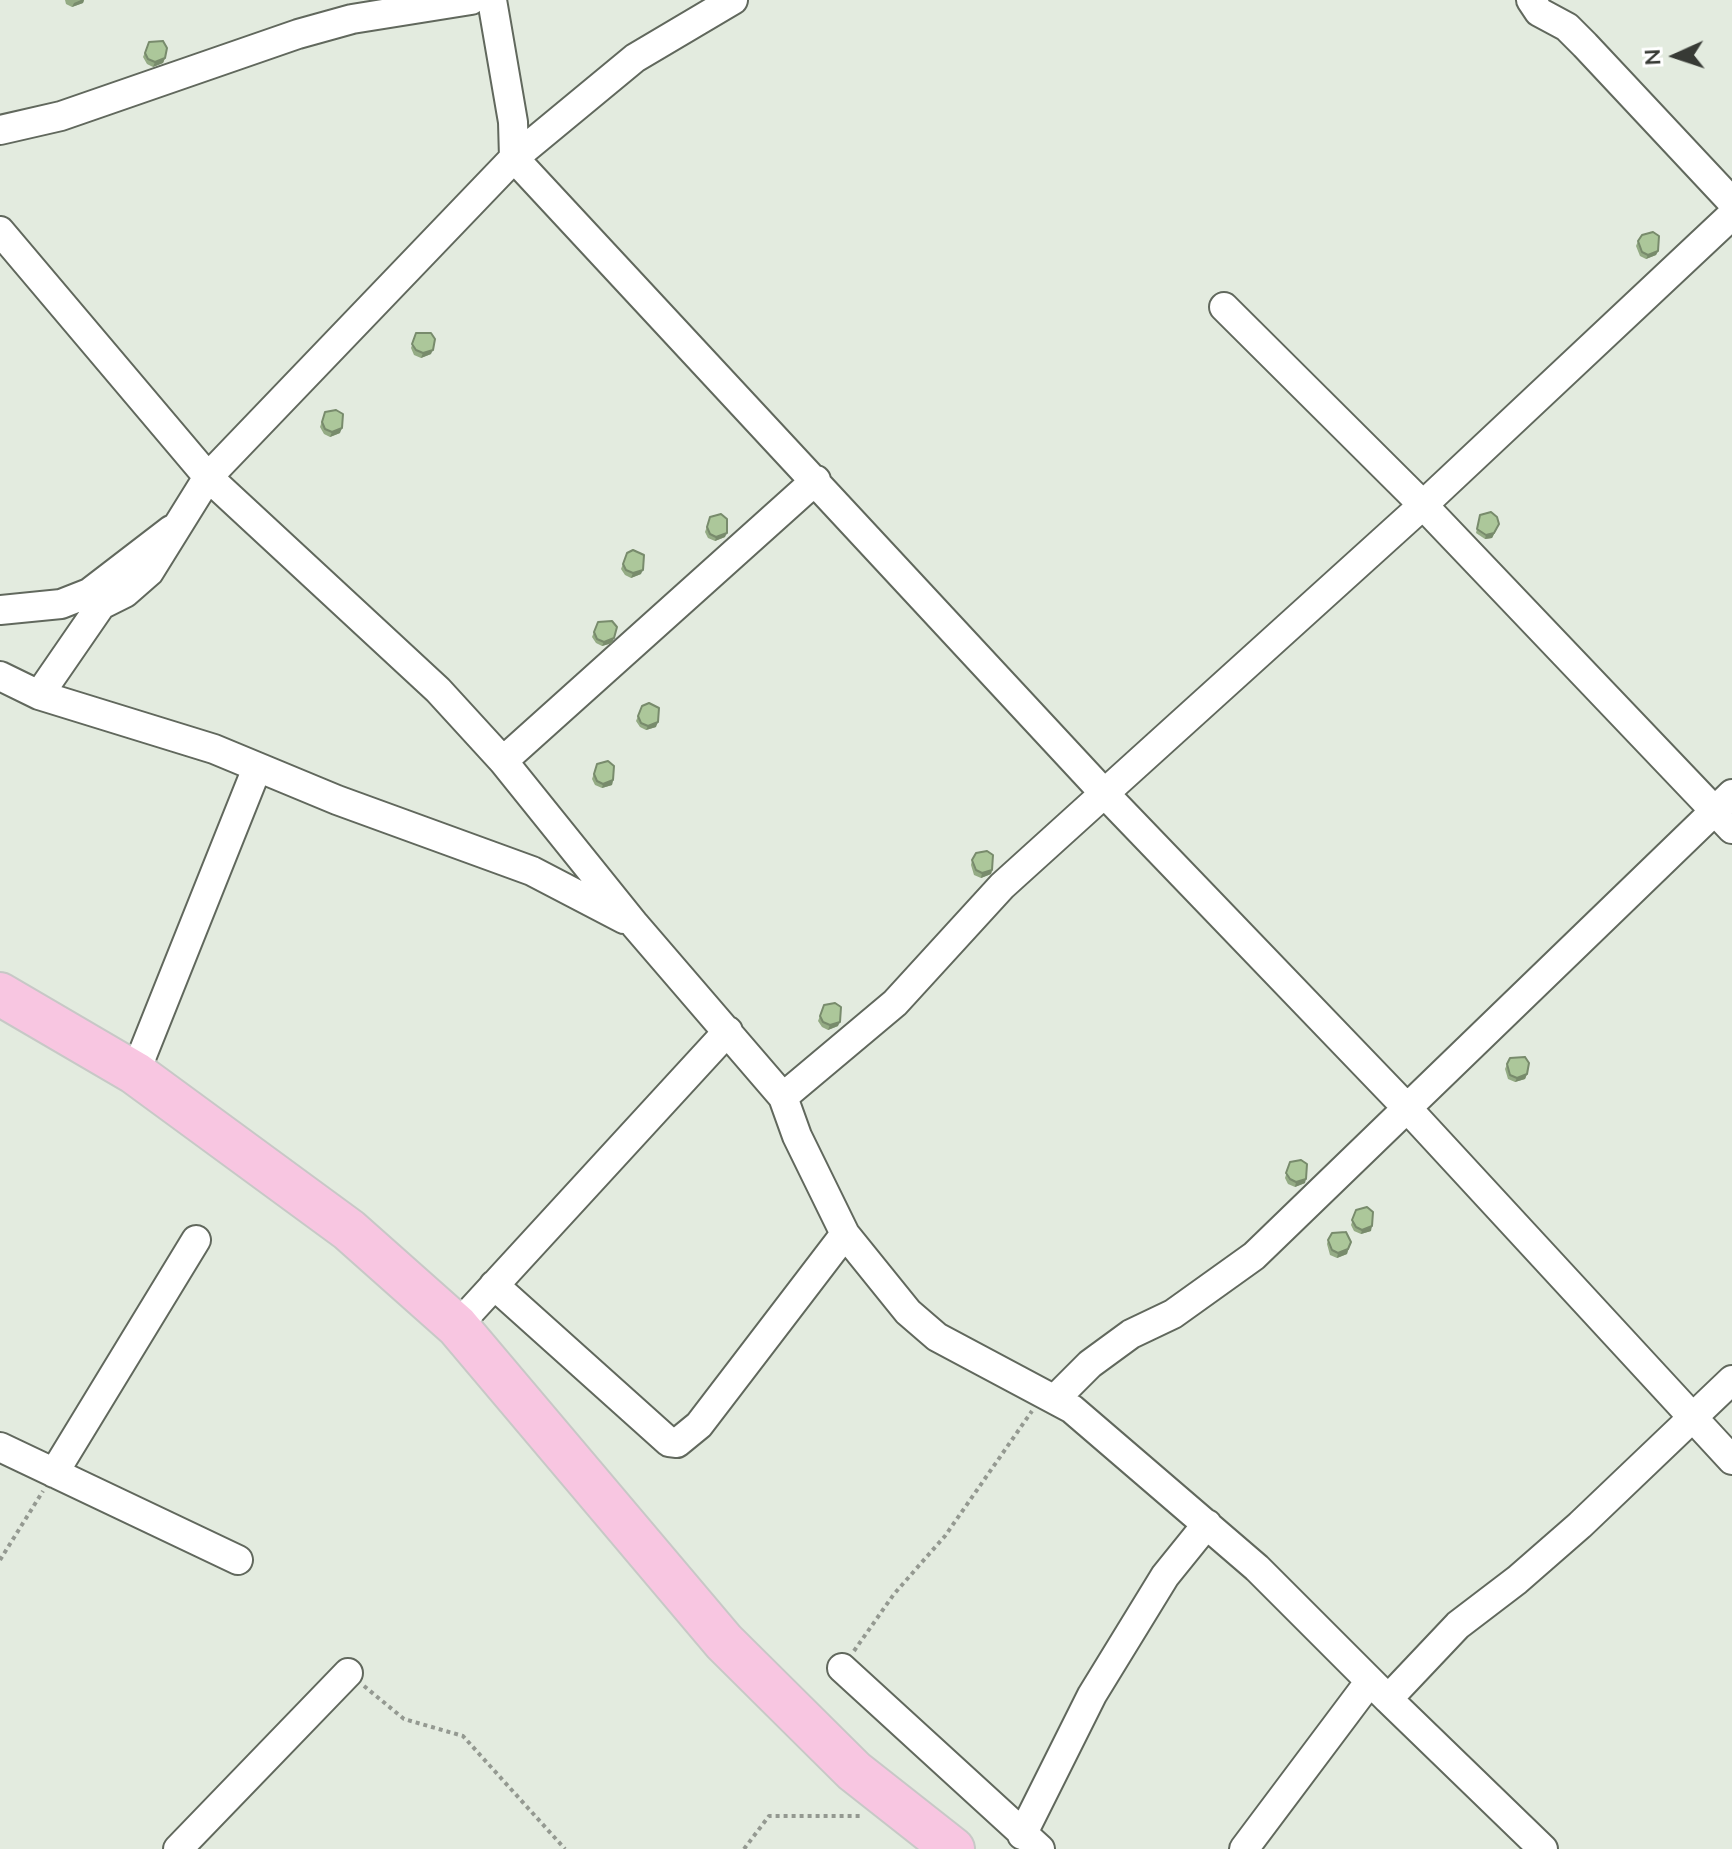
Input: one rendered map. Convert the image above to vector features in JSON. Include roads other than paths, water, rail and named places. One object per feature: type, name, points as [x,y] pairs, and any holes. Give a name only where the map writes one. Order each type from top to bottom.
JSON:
[{"type":"highway","points":[[0,994],[135,1073],[349,1230],[457,1326],[724,1642],[854,1771],[953,1849]]},
{"type":"street","points":[[0,130],[61,116],[298,34],[352,19],[471,0]]},
{"type":"street","points":[[492,0],[513,122],[514,158],[1105,794],[1407,1108],[1732,1460]]},
{"type":"street","points":[[39,695],[95,599],[179,524],[208,477],[514,158],[635,58],[733,0]]},
{"type":"street","points":[[1531,0],[1539,12],[1576,36],[1732,202]]},
{"type":"street","points":[[783,1097],[895,1003],[1002,886],[1423,505],[1732,215]]},
{"type":"street","points":[[0,231],[208,477],[438,690],[503,761],[635,925],[783,1097],[797,1136],[845,1234],[908,1312],[937,1337],[1072,1409],[1207,1524],[1541,1849]]},
{"type":"street","points":[[1050,1396],[1131,1334],[1173,1314],[1254,1256],[1407,1108],[1726,811],[1224,307]]},
{"type":"street","points":[[503,761],[816,480]]},
{"type":"street","points":[[0,610],[95,599]]},
{"type":"street","points":[[0,676],[39,695],[214,749],[532,871],[635,925]]},
{"type":"street","points":[[135,1073],[257,768]]},
{"type":"street","points":[[457,1326],[728,1031]]},
{"type":"street","points":[[494,1285],[669,1442],[677,1443],[699,1425],[845,1234]]},
{"type":"street","points":[[54,1473],[196,1240]]},
{"type":"street","points":[[1244,1849],[1379,1690],[1570,1534],[1732,1380]]},
{"type":"street","points":[[0,1447],[238,1560]]},
{"type":"street","points":[[842,1668],[1031,1842],[1092,1695],[1165,1576],[1207,1524]]},
{"type":"street","points":[[178,1849],[348,1673]]}]
